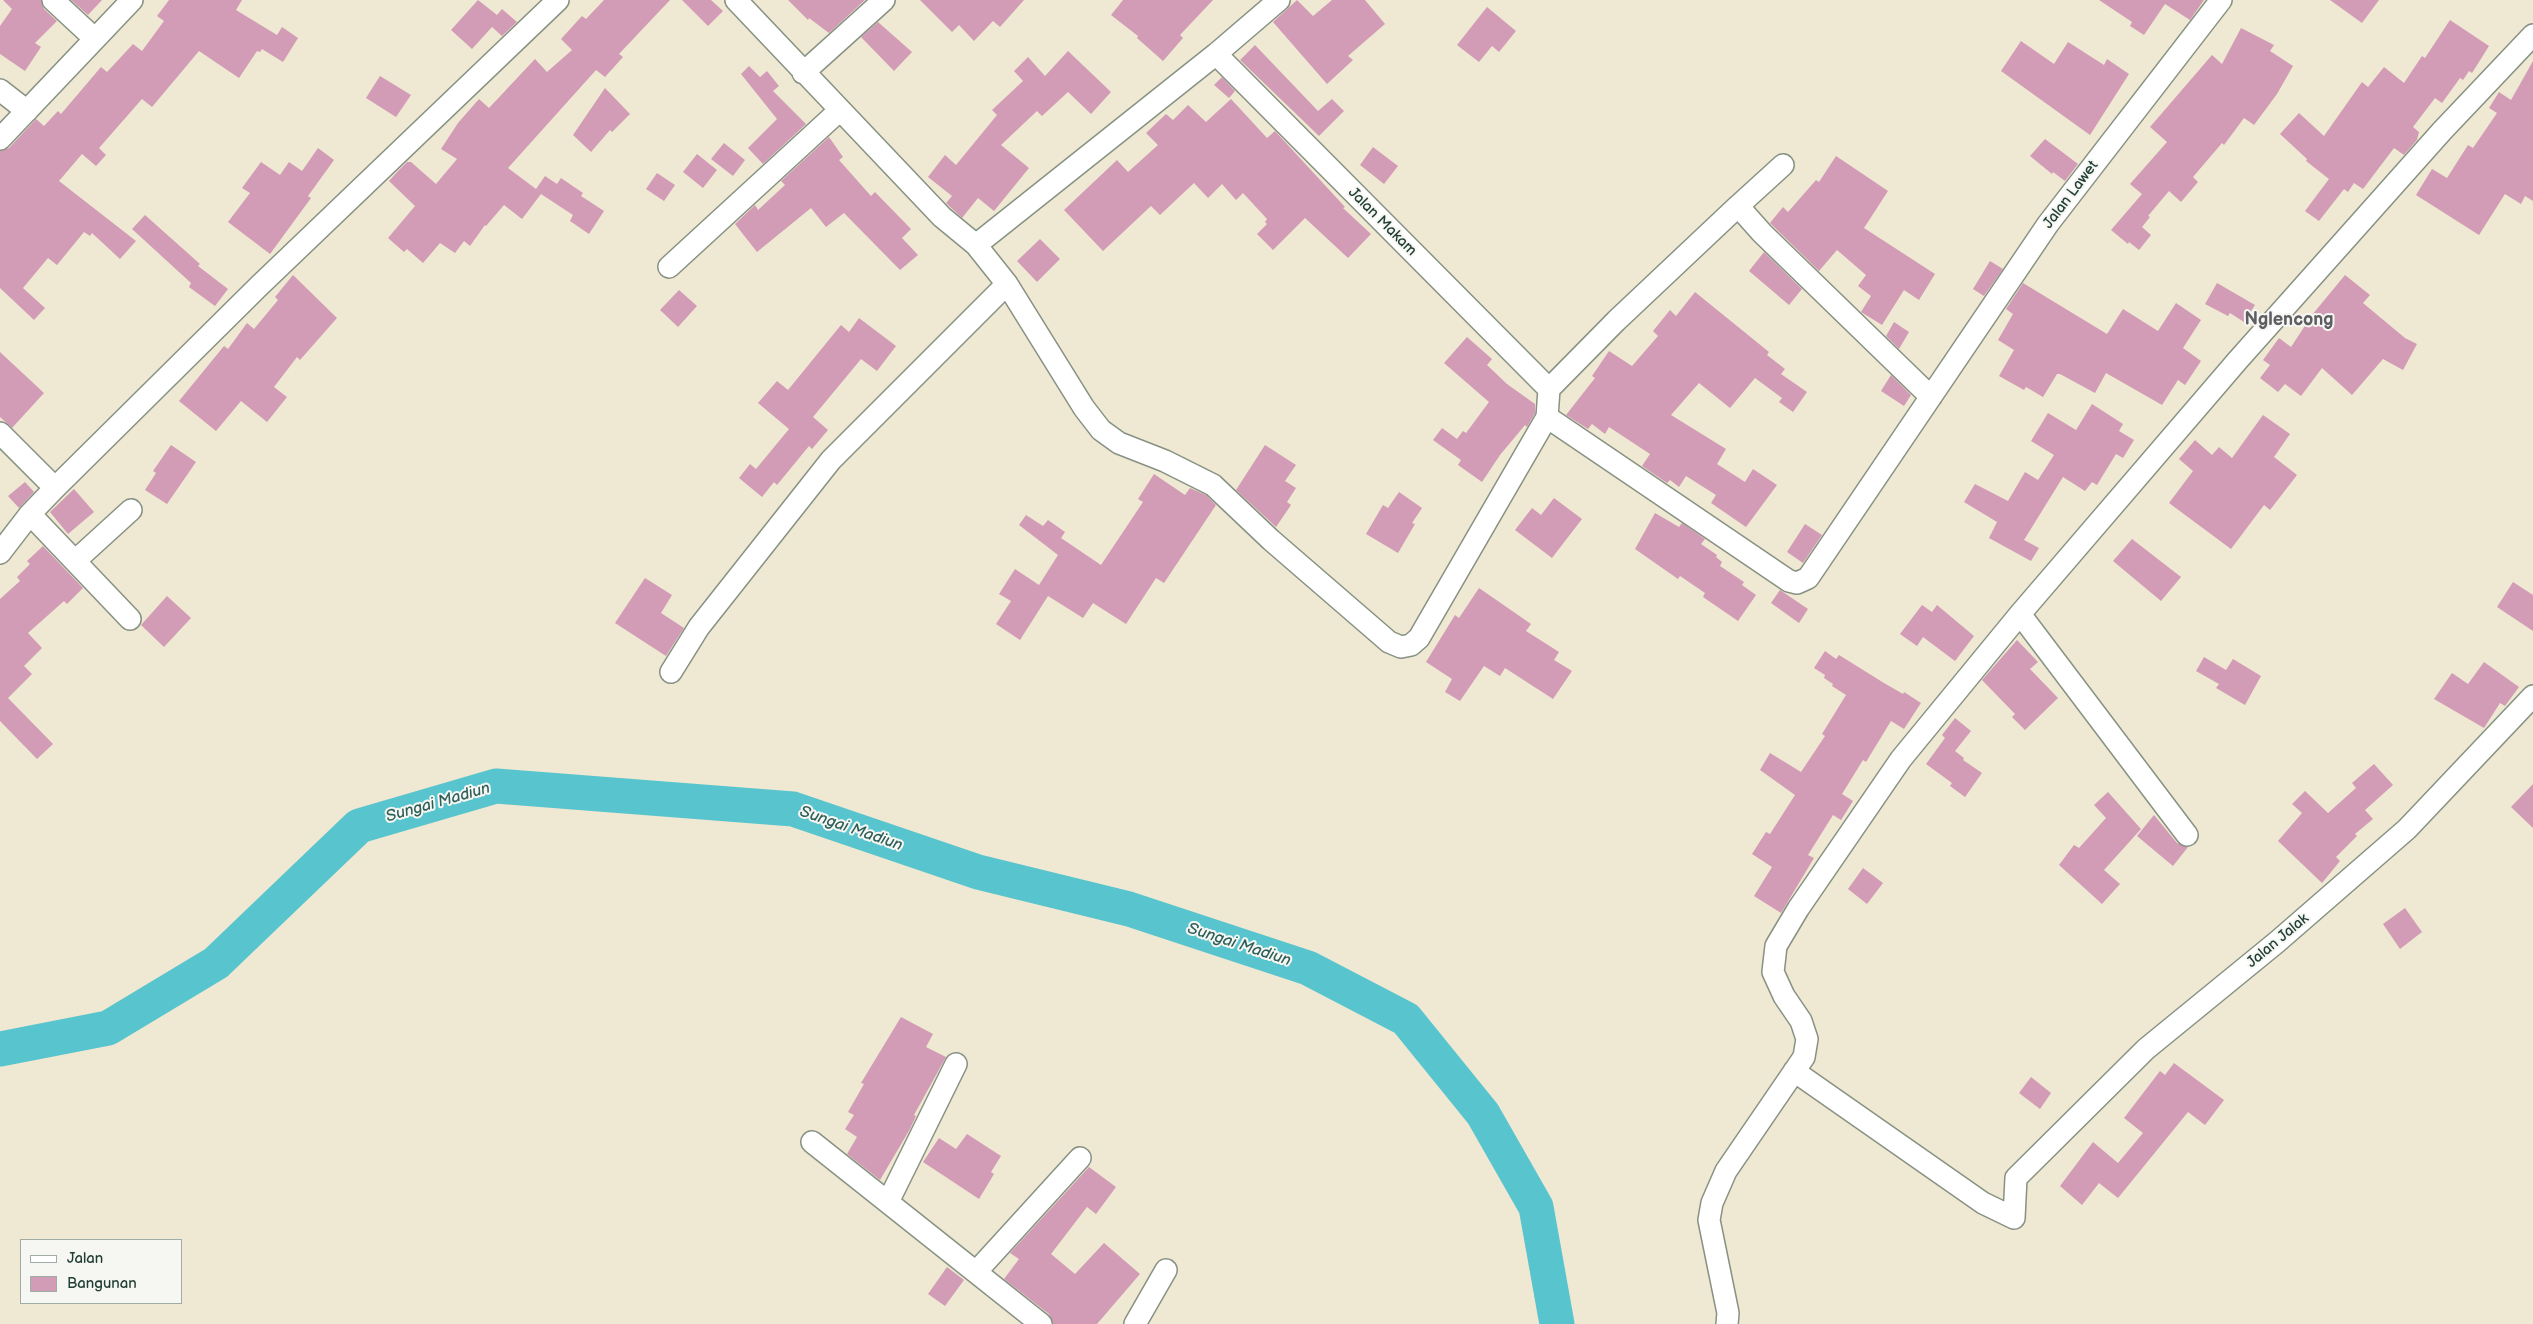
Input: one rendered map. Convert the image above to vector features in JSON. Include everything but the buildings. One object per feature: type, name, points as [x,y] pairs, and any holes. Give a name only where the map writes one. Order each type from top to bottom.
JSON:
[{"type":"street","points":[[53,0],[96,39]]},
{"type":"street","points":[[0,139],[132,0]]},
{"type":"street","points":[[0,553],[30,514],[55,488],[259,286],[558,0]]},
{"type":"street","points":[[736,0],[803,73],[942,217],[976,245],[1007,284],[1084,408],[1101,430],[1119,443],[1165,461],[1213,485],[1257,527],[1389,642],[1401,647],[1411,645],[1419,638],[1547,417],[1549,389],[1616,321],[1783,165]]},
{"type":"street","points":[[803,73],[884,0]]},
{"type":"street","points":[[976,245],[1216,54],[1279,0]]},
{"type":"street","name":"Jalan Lawet","points":[[1547,417],[1789,581],[1797,583],[1808,578],[2048,224],[2221,0]]},
{"type":"street","points":[[1727,1324],[1728,1313],[1710,1220],[1712,1203],[1726,1170],[1804,1056],[1808,1039],[1801,1021],[1784,996],[1773,972],[1776,946],[1798,909],[1901,759],[2020,614],[2244,353],[2442,131],[2533,35]]},
{"type":"street","name":"Jalan Makam","points":[[1216,54],[1549,389]]},
{"type":"street","points":[[0,90],[27,111]]},
{"type":"street","points":[[669,267],[840,110]]},
{"type":"street","points":[[1738,206],[1762,233],[1931,397]]},
{"type":"street","points":[[671,672],[699,626],[831,460],[1007,284]]},
{"type":"street","points":[[0,433],[55,488]]},
{"type":"street","points":[[75,562],[131,510]]},
{"type":"street","points":[[30,514],[130,619]]},
{"type":"street","points":[[2020,614],[2187,835]]},
{"type":"street","name":"Jalan Jalak","points":[[1794,1071],[1983,1203],[2014,1218],[2016,1178],[2146,1049],[2277,942],[2407,829],[2533,696]]},
{"type":"street","points":[[888,1202],[956,1064]]},
{"type":"street","points":[[812,1142],[1041,1324]]},
{"type":"street","points":[[976,1272],[1080,1158]]},
{"type":"street","points":[[1135,1324],[1166,1270]]},
{"type":"waterway","name":"Sungai Madiun","points":[[0,1049],[108,1028],[216,963],[359,826],[496,786],[793,809],[978,872],[1129,909],[1308,968],[1406,1019],[1483,1114],[1536,1207],[1557,1324]]},
{"type":"district","name":"Nglencong","points":[[2289,320]]}]
